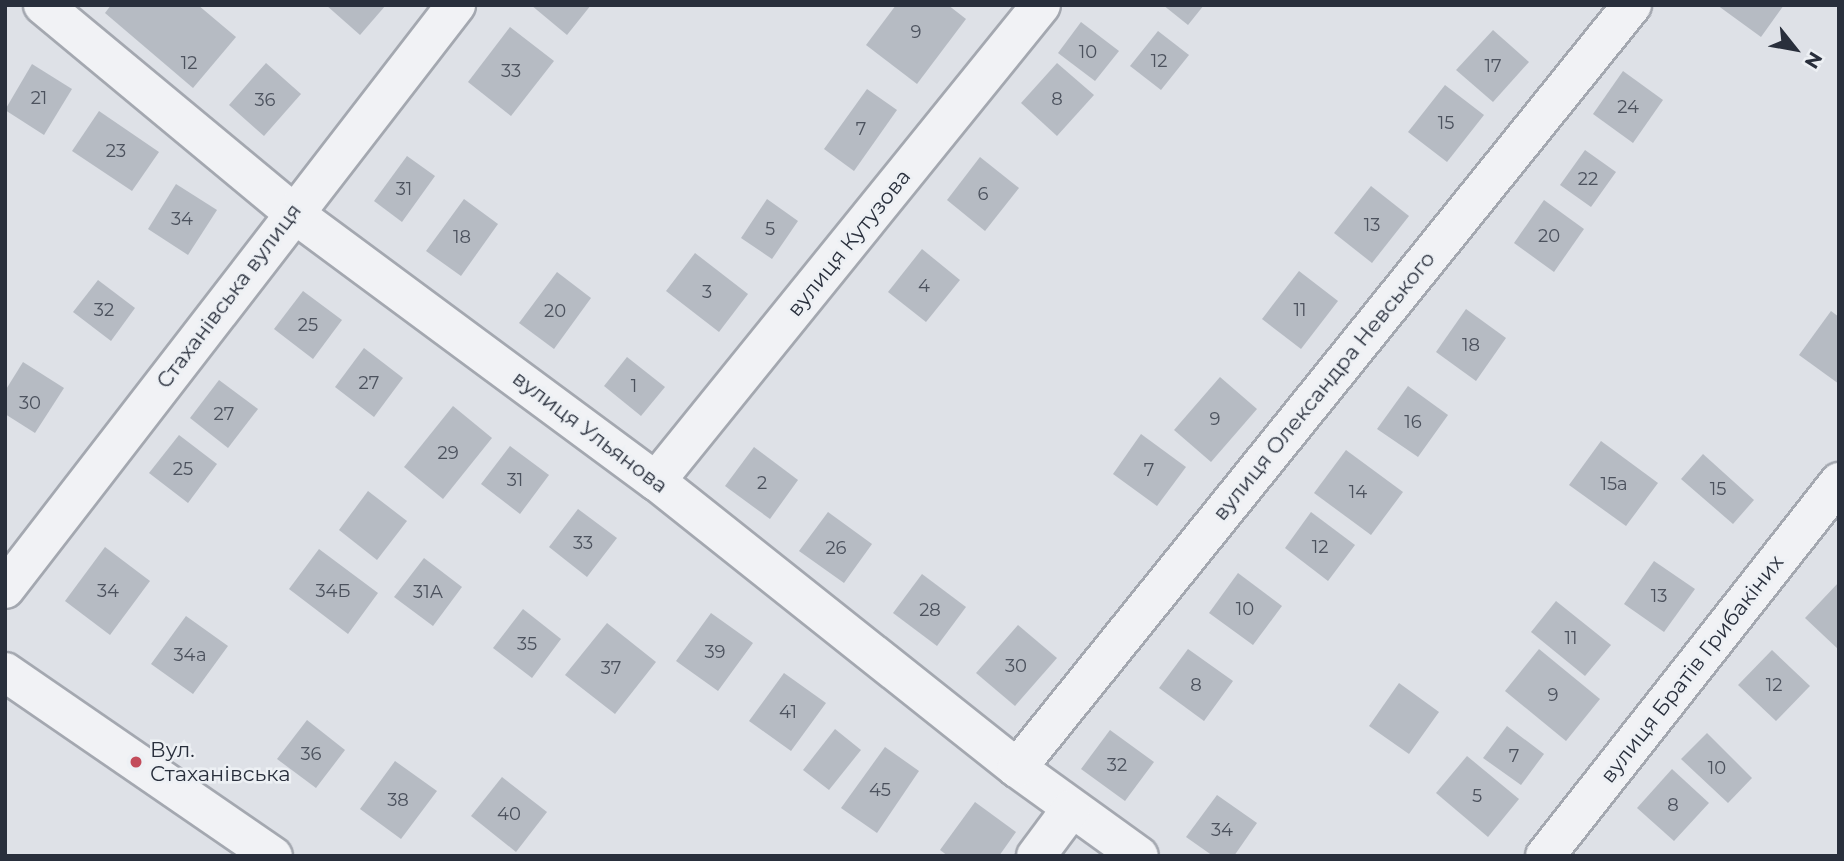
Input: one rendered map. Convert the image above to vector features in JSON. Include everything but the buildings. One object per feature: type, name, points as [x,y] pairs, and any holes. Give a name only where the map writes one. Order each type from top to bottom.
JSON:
[{"type":"street","name":"вулиця Ульянова","points":[[43,5],[292,212],[656,481],[1017,768],[1139,856]]},
{"type":"street","name":"Стаханівська вулиця","points":[[5,589],[292,212],[456,5]]},
{"type":"street","name":"вулиця Кутузова","points":[[656,481],[1041,5]]},
{"type":"street","name":"вулиця Олександра Невського","points":[[1017,768],[1632,5]]},
{"type":"street","name":"вулиця Братів Грибакіних","points":[[1545,856],[1839,482]]},
{"type":"street","points":[[5,672],[273,856]]},
{"type":"street","points":[[1036,856],[1071,809]]},
{"type":"place","name":"Вул. Стаханівська","points":[[136,762]]}]
